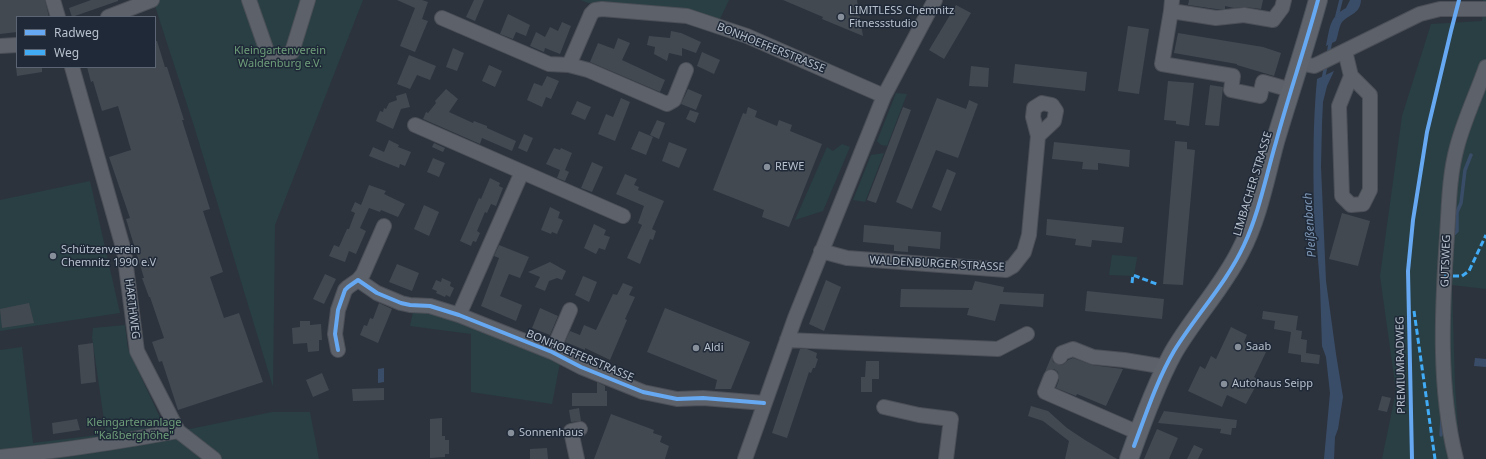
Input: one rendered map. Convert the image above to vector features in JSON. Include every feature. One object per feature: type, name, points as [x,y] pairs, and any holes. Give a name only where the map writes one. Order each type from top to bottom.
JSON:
[{"type":"main road","name":"LIMBACHER STRASSE","points":[[1129,459],[1166,366],[1194,320],[1232,267],[1244,243],[1260,199],[1291,90],[1306,64],[1318,0]]},
{"type":"street","points":[[53,0],[58,16]]},
{"type":"street","points":[[111,16],[152,0]]},
{"type":"street","points":[[249,0],[270,60],[292,52],[308,0]]},
{"type":"street","points":[[745,459],[787,340],[821,251],[884,96],[935,0]]},
{"type":"street","points":[[1284,0],[1282,8],[1273,20],[1244,15],[1216,18],[1171,5],[1162,64],[1233,76],[1231,90],[1260,96],[1263,82],[1291,90]]},
{"type":"street","name":"BONHOEFFERSTRASSE","points":[[569,66],[591,14],[595,10],[602,9],[687,16],[747,36],[884,96]]},
{"type":"street","points":[[1306,64],[1342,52],[1420,14],[1440,9],[1481,9]]},
{"type":"street","points":[[442,18],[550,64],[588,70],[667,104],[674,100],[686,70]]},
{"type":"street","points":[[0,46],[16,44]]},
{"type":"street","points":[[1342,52],[1351,76],[1370,95],[1370,190],[1363,204],[1351,205],[1342,196],[1339,106],[1351,76]]},
{"type":"street","name":"GUTSWEG","points":[[1456,459],[1450,436],[1443,360],[1444,276],[1450,180],[1457,146],[1486,67]]},
{"type":"street","name":"HARTHWEG","points":[[72,68],[124,251],[137,351],[178,431],[214,459]]},
{"type":"street","points":[[415,125],[623,216]]},
{"type":"street","name":"WALDENBURGER STRASSE","points":[[821,251],[847,258],[1006,270],[1019,260],[1024,252],[1028,240],[1038,136]]},
{"type":"street","points":[[459,315],[522,172]]},
{"type":"street","points":[[338,350],[334,334],[338,310],[345,290],[363,274],[384,226]]},
{"type":"street","name":"BONHOEFFERSTRASSE","points":[[358,280],[377,293],[401,303],[430,306],[459,315],[552,352],[581,367],[643,392],[677,399],[703,398],[764,403]]},
{"type":"street","name":"BONHOEFFERSTRASSE","points":[[552,352],[570,310]]},
{"type":"street","points":[[787,340],[998,349],[1026,334]]},
{"type":"street","points":[[1060,357],[1062,353],[1072,349],[1093,357],[1166,366]]},
{"type":"street","points":[[1051,377],[1045,392],[1139,433]]},
{"type":"street","points":[[884,407],[919,415],[951,419],[946,459]]},
{"type":"street","points":[[577,459],[571,431],[580,429]]},
{"type":"street","points":[[0,458],[133,440],[178,431]]},
{"type":"green space","name":"Kleingartenverein Waldenburg e.V.","points":[[153,0],[363,0],[275,225],[273,387],[194,126]]},
{"type":"green space","points":[[581,0],[729,0],[720,19],[588,3]]},
{"type":"green space","points":[[1483,0],[1486,0],[1486,289],[1452,285],[1455,385],[1460,459],[1382,459],[1396,391],[1380,276],[1402,116],[1431,24],[1482,21]]},
{"type":"green space","points":[[896,93],[907,94],[887,146],[881,145],[877,141]]},
{"type":"green space","points":[[842,144],[850,147],[823,211],[795,220],[827,147],[833,151]]},
{"type":"green space","points":[[884,153],[865,202],[853,200],[871,155]]},
{"type":"green space","name":"Schützenverein Chemnitz 1990 e.V","points":[[90,181],[120,313],[0,331],[0,200]]},
{"type":"green space","points":[[1112,255],[1137,257],[1134,276],[1109,275]]},
{"type":"green space","points":[[413,312],[438,314],[560,363],[552,404],[471,392],[471,334],[410,326]]},
{"type":"green space","name":"Kleingartenanlage \"Kaßberghöhe\"","points":[[125,325],[128,349],[164,426],[190,429],[272,412],[310,412],[319,459],[0,459],[0,350],[22,347],[33,443],[106,434],[92,337],[93,328]]},
{"type":"water","points":[[1350,0],[1361,0],[1359,8],[1342,22],[1336,41],[1326,46],[1333,19],[1340,11],[1346,8]]},
{"type":"water","points":[[1334,71],[1327,86],[1323,102],[1321,167],[1326,281],[1343,397],[1338,429],[1335,437],[1334,459],[1324,459],[1330,393],[1326,357],[1322,346],[1320,285],[1316,234],[1313,224],[1313,159],[1317,79]]},
{"type":"water","points":[[1475,358],[1486,359],[1486,367],[1474,366]]},
{"type":"water","points":[[384,368],[384,382],[378,383],[378,369]]},
{"type":"building","points":[[0,0],[45,0],[49,16],[16,16],[16,32],[0,34]]},
{"type":"building","points":[[91,0],[118,0],[75,16],[72,16],[69,8]]},
{"type":"building","points":[[397,0],[422,0],[428,2],[422,19],[428,21],[415,52],[400,46],[415,8]]},
{"type":"building","points":[[474,0],[484,0],[475,21],[466,17]]},
{"type":"building","name":"LIMITLESS Chemnitz Fitnessstudio","points":[[783,0],[857,0],[863,36],[822,19],[823,17]]},
{"type":"building","points":[[1189,0],[1263,0],[1261,9],[1245,7],[1234,8],[1225,6],[1225,9],[1216,9],[1188,5]]},
{"type":"building","points":[[956,5],[971,13],[944,59],[929,50]]},
{"type":"building","points":[[508,14],[530,25],[526,36],[516,32],[513,39],[500,34]]},
{"type":"building","points":[[562,22],[571,26],[560,54],[545,48],[544,52],[530,46],[536,32],[545,37],[550,27],[558,31]]},
{"type":"building","points":[[1128,26],[1149,29],[1139,94],[1118,91]]},
{"type":"building","points":[[671,31],[681,33],[701,42],[696,53],[682,48],[682,56],[669,53],[667,61],[654,54],[655,47],[647,45],[649,36],[670,38]]},
{"type":"building","points":[[1178,33],[1263,47],[1281,53],[1274,76],[1237,64],[1174,53]]},
{"type":"building","points":[[618,38],[630,43],[622,60],[665,80],[660,92],[590,62],[598,43],[614,49]]},
{"type":"building","points":[[157,41],[184,120],[182,120],[210,209],[203,211],[223,272],[210,277],[224,318],[239,313],[263,382],[178,410],[162,361],[159,362],[152,342],[164,338],[142,278],[144,278],[126,219],[130,218],[109,157],[131,150],[118,106],[102,111],[93,81],[91,82],[87,68],[156,68]]},
{"type":"building","points":[[453,48],[464,53],[457,71],[446,67]]},
{"type":"building","points":[[702,52],[720,60],[714,74],[697,66]]},
{"type":"building","points":[[409,55],[436,66],[430,80],[417,75],[410,89],[397,84]]},
{"type":"building","points":[[1015,64],[1087,72],[1085,91],[1013,83]]},
{"type":"building","points":[[489,65],[502,71],[495,87],[482,81]]},
{"type":"building","points":[[971,66],[989,68],[988,87],[969,86]]},
{"type":"building","points":[[16,68],[42,68],[42,72],[17,76]]},
{"type":"building","points":[[547,76],[559,81],[551,99],[546,97],[542,107],[527,100],[534,83],[542,86]]},
{"type":"building","points":[[1168,81],[1194,83],[1189,126],[1176,124],[1176,121],[1164,120]]},
{"type":"building","points":[[1210,85],[1223,87],[1219,126],[1205,125]]},
{"type":"building","points":[[446,89],[458,99],[449,112],[473,123],[474,121],[487,126],[487,128],[516,141],[512,151],[482,138],[480,144],[423,119],[426,112],[428,113],[436,103],[435,101]]},
{"type":"building","points":[[688,89],[702,95],[696,110],[681,104]]},
{"type":"building","points":[[406,93],[410,107],[401,109],[393,129],[376,121],[380,111],[383,112],[384,108],[386,109],[389,103],[397,100],[396,96]]},
{"type":"building","points":[[621,98],[630,102],[615,141],[598,134],[606,114],[613,117]]},
{"type":"building","points":[[937,98],[966,109],[969,100],[978,104],[958,158],[936,150],[912,209],[896,202]]},
{"type":"building","points":[[577,101],[591,107],[585,120],[571,114]]},
{"type":"building","name":"REWE","points":[[748,107],[757,111],[755,117],[777,126],[779,120],[792,125],[790,131],[822,144],[789,227],[762,217],[764,210],[713,190],[743,113],[746,114]]},
{"type":"building","points":[[903,107],[911,110],[876,203],[867,200]]},
{"type":"building","points":[[690,110],[699,113],[695,123],[686,119]]},
{"type":"building","points":[[657,120],[665,123],[659,139],[650,135]]},
{"type":"building","points":[[639,131],[653,137],[646,155],[631,149]]},
{"type":"building","points":[[524,134],[533,138],[527,152],[518,148]]},
{"type":"building","points":[[389,140],[399,145],[398,147],[411,152],[405,166],[400,164],[399,168],[369,156],[373,147],[384,152]]},
{"type":"building","points":[[1175,141],[1187,142],[1187,149],[1195,150],[1183,285],[1163,284]]},
{"type":"building","points":[[669,142],[687,149],[679,168],[662,161]]},
{"type":"building","points":[[1054,142],[1130,150],[1129,167],[1098,163],[1098,170],[1082,169],[1083,162],[1052,159]]},
{"type":"building","points":[[434,143],[445,148],[443,152],[432,147]]},
{"type":"building","points":[[554,148],[560,150],[561,148],[572,153],[565,170],[569,172],[565,181],[557,178],[560,170],[546,164]]},
{"type":"building","points":[[433,158],[445,163],[439,177],[427,172]]},
{"type":"building","points":[[592,162],[603,167],[592,192],[581,188]]},
{"type":"building","points":[[947,169],[956,173],[941,211],[932,207]]},
{"type":"building","points":[[625,174],[637,179],[634,185],[639,187],[638,190],[664,201],[652,229],[656,231],[653,240],[650,239],[640,264],[627,258],[642,225],[638,223],[644,206],[616,194]]},
{"type":"building","points":[[490,178],[500,183],[499,186],[503,188],[496,206],[491,204],[487,213],[485,212],[477,231],[480,233],[476,242],[473,241],[471,246],[460,241],[479,198],[481,199]]},
{"type":"building","points":[[369,185],[386,191],[384,194],[405,204],[398,217],[381,210],[380,212],[369,208],[360,228],[366,231],[356,254],[349,251],[345,262],[329,256],[334,245],[339,247],[347,229],[349,229],[355,213],[351,211],[355,202],[361,205]]},
{"type":"building","points":[[424,205],[439,212],[429,236],[414,229]]},
{"type":"building","points":[[550,207],[560,212],[558,218],[563,220],[557,234],[552,232],[551,234],[541,230]]},
{"type":"building","points":[[1342,213],[1370,221],[1358,266],[1329,259]]},
{"type":"building","points":[[1047,219],[1124,227],[1122,243],[1092,240],[1091,247],[1075,245],[1076,239],[1046,235]]},
{"type":"building","points":[[594,224],[606,230],[604,235],[610,237],[605,250],[599,248],[596,254],[584,248]]},
{"type":"building","points":[[864,225],[941,232],[940,249],[908,246],[908,252],[894,251],[894,245],[863,242]]},
{"type":"building","points":[[499,245],[529,257],[520,278],[509,274],[500,296],[522,305],[516,321],[481,306],[499,258],[494,256]]},
{"type":"building","points":[[550,262],[566,271],[562,280],[557,278],[549,281],[545,291],[535,287],[540,277],[528,272]]},
{"type":"building","points":[[397,264],[419,273],[412,291],[389,282]]},
{"type":"building","points":[[325,274],[336,279],[324,304],[313,299]]},
{"type":"building","points":[[583,276],[597,282],[589,302],[575,295]]},
{"type":"building","points":[[442,278],[451,282],[450,286],[454,288],[450,297],[446,295],[445,297],[436,293],[437,291],[432,289],[436,280],[441,282]]},
{"type":"building","points":[[826,280],[841,287],[824,331],[809,324]]},
{"type":"building","points":[[975,281],[1004,287],[1003,292],[1044,294],[1043,307],[1000,304],[995,321],[967,315],[969,308],[900,307],[901,289],[972,290]]},
{"type":"building","points":[[623,283],[633,287],[629,295],[635,297],[610,360],[585,348],[585,350],[565,342],[570,331],[580,335],[584,325],[596,330],[613,294],[617,295]]},
{"type":"building","points":[[1087,291],[1164,299],[1162,319],[1085,311]]},
{"type":"building","points":[[29,303],[34,323],[2,328],[0,309]]},
{"type":"building","points":[[379,303],[392,309],[378,343],[360,335],[364,325],[367,326],[370,318],[373,319]]},
{"type":"building","points":[[540,308],[558,316],[550,335],[532,328]]},
{"type":"building","name":"Aldi","points":[[665,308],[750,342],[731,389],[715,389],[717,380],[647,352]]},
{"type":"building","points":[[1263,311],[1298,316],[1296,330],[1302,331],[1301,339],[1307,340],[1306,353],[1320,355],[1319,364],[1301,362],[1301,355],[1288,353],[1291,332],[1274,329],[1275,321],[1262,319]]},
{"type":"building","points":[[300,321],[310,321],[310,325],[321,324],[322,340],[319,340],[319,351],[308,352],[307,343],[293,344],[292,328],[300,327]]},
{"type":"building","name":"Autohaus Seipp","points":[[1231,327],[1247,335],[1244,342],[1266,352],[1254,377],[1259,380],[1246,404],[1227,395],[1222,407],[1188,391],[1200,366],[1205,369],[1211,356],[1216,359]]},
{"type":"building","points":[[93,343],[96,382],[81,384],[78,345]]},
{"type":"building","points":[[800,349],[807,349],[817,353],[816,358],[818,359],[815,368],[813,368],[811,373],[809,372],[787,438],[772,433]]},
{"type":"building","points":[[1052,355],[1053,362],[1060,365],[1073,358],[1092,365],[1123,369],[1106,406],[1077,394],[1076,396],[1056,388],[1059,380],[1058,372],[1054,369],[1050,369],[1045,372]]},
{"type":"building","points":[[866,361],[879,361],[879,379],[872,379],[872,392],[861,392],[861,377],[865,377]]},
{"type":"building","points":[[322,373],[329,390],[313,397],[306,380]]},
{"type":"building","points":[[597,382],[605,386],[605,391],[607,391],[607,406],[572,406],[572,393],[597,393]]},
{"type":"building","points":[[384,388],[384,400],[353,401],[352,389]]},
{"type":"building","points":[[1382,396],[1391,398],[1387,412],[1378,410]]},
{"type":"building","points":[[1031,406],[1048,411],[1067,428],[1117,459],[1065,459],[1069,441],[1043,421],[1028,416]]},
{"type":"building","points":[[579,408],[581,421],[571,422],[569,410]]},
{"type":"building","points":[[1164,411],[1237,420],[1236,428],[1232,428],[1231,435],[1220,433],[1221,429],[1158,423]]},
{"type":"building","points":[[611,414],[654,430],[653,433],[662,436],[660,442],[669,446],[665,459],[594,459]]},
{"type":"building","points":[[442,418],[442,436],[445,436],[445,440],[449,440],[449,454],[445,454],[445,457],[430,458],[430,419]]},
{"type":"building","points":[[77,419],[80,430],[53,434],[52,423]]},
{"type":"building","points":[[1157,429],[1178,438],[1169,459],[1144,459]]},
{"type":"building","points":[[1194,445],[1203,449],[1198,459],[1187,459]]},
{"type":"building","points":[[547,448],[548,459],[530,459],[530,449]]},
{"type":"waterway","points":[[1337,16],[1341,0]]},
{"type":"waterway","name":"Pleißenbach","points":[[1328,55],[1331,39]]},
{"type":"waterway","name":"Pleißenbach","points":[[1323,80],[1326,65]]},
{"type":"waterway","points":[[1451,237],[1457,231],[1457,212],[1461,203],[1465,170],[1471,155]]},
{"type":"waterway","points":[[1441,435],[1442,418]]},
{"type":"marked path","points":[[1444,276],[1462,276],[1469,271],[1486,235]]},
{"type":"marked path","points":[[1132,283],[1133,275],[1159,285]]},
{"type":"marked path","points":[[1414,311],[1435,459]]},
{"type":"cycle path","points":[[1134,446],[1152,397],[1168,362],[1174,351],[1229,273],[1249,233],[1258,207],[1318,0]]},
{"type":"cycle path","name":"PREMIUMRADWEG","points":[[1412,459],[1408,271],[1413,220],[1427,132],[1459,0]]},
{"type":"cycle path","points":[[338,350],[335,334],[338,310],[345,290],[358,280],[377,293],[401,303],[430,306],[459,315],[552,352],[581,367],[643,392],[677,399],[703,398],[764,403]]},
{"type":"place","name":"LIMITLESS Chemnitz Fitnessstudio","points":[[841,17]]},
{"type":"place","name":"REWE","points":[[767,167]]},
{"type":"place","name":"Schützenverein Chemnitz 1990 e.V","points":[[53,256]]},
{"type":"place","name":"Saab","points":[[1238,347]]},
{"type":"place","name":"Aldi","points":[[696,348]]},
{"type":"place","name":"Autohaus Seipp","points":[[1224,384]]},
{"type":"place","name":"Sonnenhaus","points":[[511,433]]}]
